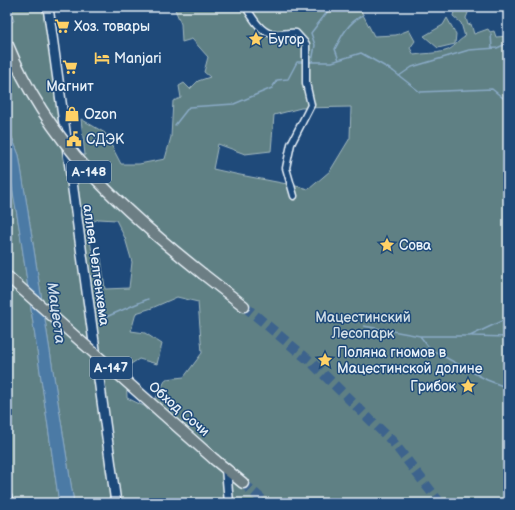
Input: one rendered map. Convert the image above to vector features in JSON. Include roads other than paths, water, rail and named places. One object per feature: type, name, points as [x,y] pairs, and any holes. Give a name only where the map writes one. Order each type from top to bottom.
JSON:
[{"type":"highway","name":"А-148","points":[[7,43],[28,86],[51,124],[73,155],[139,221],[244,306]]},
{"type":"highway","name":"Обход Сочи","points":[[7,276],[243,483]]},
{"type":"main road","name":"аллея Челтенхема","points":[[48,7],[116,503]]},
{"type":"street","points":[[246,7],[261,28],[265,31],[271,34],[293,33],[300,36],[306,44],[306,83],[311,105],[291,144],[286,168],[294,196]]},
{"type":"street","points":[[7,292],[7,298]]},
{"type":"street","points":[[226,469],[230,503]]},
{"type":"street","points":[[7,497],[10,503]]},
{"type":"water","points":[[7,125],[19,155],[74,503],[59,503],[20,233],[7,157]]},
{"type":"waterway","points":[[312,62],[315,45],[311,33],[331,7]]},
{"type":"waterway","points":[[339,60],[335,49],[340,39],[349,26],[363,15]]},
{"type":"waterway","points":[[491,34],[492,48]]},
{"type":"waterway","points":[[399,76],[412,67],[469,50],[497,48],[508,43]]},
{"type":"waterway","points":[[308,62],[332,62],[361,53],[393,71],[420,92],[492,89],[508,102]]},
{"type":"waterway","points":[[175,125],[189,107],[234,104],[272,88],[277,80],[288,79],[297,62],[304,62]]},
{"type":"waterway","points":[[99,320],[148,299]]},
{"type":"waterway","points":[[364,326],[420,336],[470,336],[508,318]]},
{"type":"waterway","points":[[420,336],[430,349],[487,380],[508,388]]},
{"type":"waterway","points":[[472,336],[508,337]]},
{"type":"tunnel","points":[[244,306],[311,362],[393,442],[440,503]]},
{"type":"tunnel","points":[[243,483],[266,503]]},
{"type":"place","name":"Хоз. товары","points":[[62,26]]},
{"type":"place","name":"Бугор","points":[[256,39]]},
{"type":"place","name":"Manjari","points":[[102,58]]},
{"type":"place","name":"Магнит","points":[[70,67]]},
{"type":"place","name":"Ozon","points":[[72,114]]},
{"type":"place","name":"СДЭК","points":[[74,139]]},
{"type":"place","name":"Сова","points":[[387,245]]},
{"type":"place","name":"Поляна гномов в Мацестинской долине","points":[[325,360]]},
{"type":"place","name":"Грибок","points":[[468,386]]},
{"type":"water label","name":"Мацеста","points":[[56,313]]},
{"type":"park label","name":"Мацестинский Лесопарк","points":[[363,326]]}]
